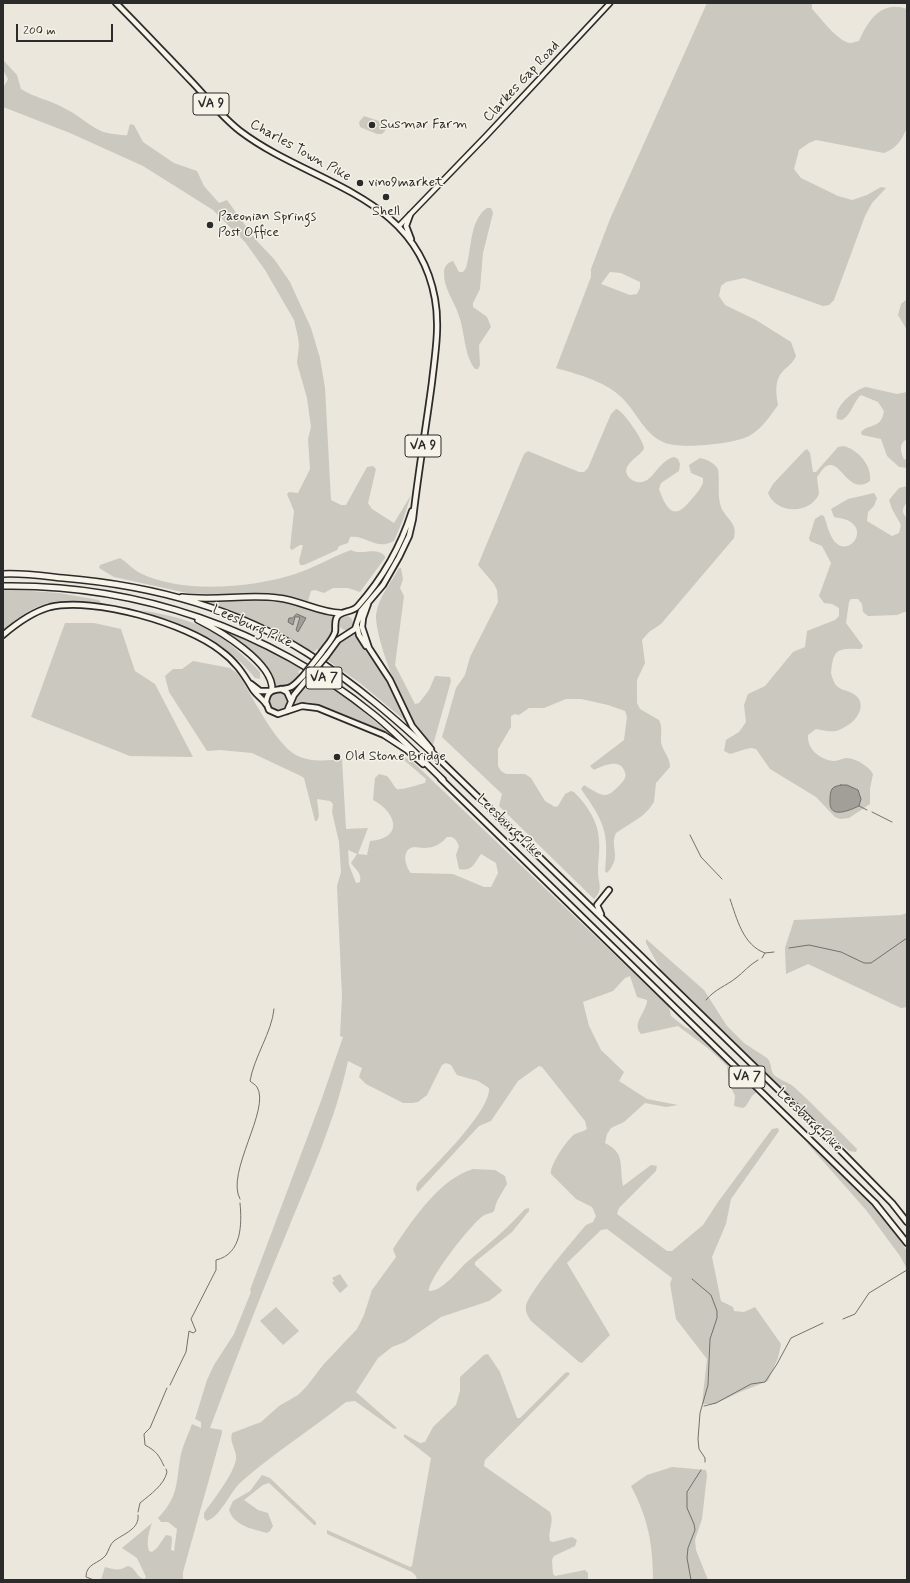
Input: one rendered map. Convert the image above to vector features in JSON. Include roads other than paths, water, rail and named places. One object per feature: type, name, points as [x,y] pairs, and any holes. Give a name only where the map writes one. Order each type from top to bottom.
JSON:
[{"type":"highway","name":"Leesburg Pike","points":[[3,574],[96,581],[164,594],[233,617],[262,629],[307,653],[367,694],[440,760]]},
{"type":"highway","name":"Leesburg Pike","points":[[3,586],[39,586],[86,590],[130,598],[181,611],[216,623],[263,644],[317,674],[374,715],[443,780]]},
{"type":"highway","points":[[164,594],[207,599],[276,598],[294,601],[327,612],[341,613]]},
{"type":"highway","points":[[181,611],[214,628],[242,647],[269,676],[273,683],[272,691]]},
{"type":"main road","name":"Charles Town Pike","points":[[116,3],[216,109],[239,130],[264,146],[364,198],[399,226],[413,245],[429,277],[435,297],[437,319],[434,362],[413,519],[404,547],[383,585],[361,611],[354,631],[338,640],[308,678],[291,702],[287,711]]},
{"type":"main road","name":"Clarkes Gap Road","points":[[399,226],[498,124],[610,3]]},
{"type":"main road","points":[[410,215],[406,226],[413,245]]},
{"type":"main road","name":"Charles Town Pike","points":[[348,612],[357,608],[394,554],[408,525],[415,499]]},
{"type":"main road","points":[[368,604],[363,618],[362,627],[369,648]]},
{"type":"main road","points":[[3,634],[29,615],[50,607],[75,605],[117,611],[164,623],[207,641],[232,660],[250,683],[260,691],[272,691],[292,687],[303,676],[334,636],[337,618],[341,613],[348,612],[352,614],[357,623],[358,635],[369,648],[390,680],[412,726],[440,760]]},
{"type":"main road","points":[[335,624],[341,632],[347,634]]},
{"type":"main road","points":[[250,683],[251,688],[266,704],[269,710],[275,714],[281,714],[302,706],[312,706],[364,726],[399,744],[443,780]]},
{"type":"main road","points":[[279,689],[287,692],[291,702]]},
{"type":"main road","points":[[266,704],[267,697],[272,691]]},
{"type":"main road","name":"Leesburg Pike","points":[[440,760],[874,1184],[907,1222]]},
{"type":"main road","name":"Leesburg Pike","points":[[443,780],[875,1202],[907,1243]]},
{"type":"main road","points":[[610,890],[598,903],[597,908],[622,937]]},
{"type":"waterway","points":[[859,806],[867,810]]},
{"type":"waterway","points":[[872,812],[892,822]]},
{"type":"waterway","points":[[690,835],[701,857],[722,879]]},
{"type":"waterway","points":[[730,899],[738,923],[746,938],[757,949],[765,953],[762,958]]},
{"type":"waterway","points":[[789,948],[809,945],[841,952],[864,963],[871,963],[907,938]]},
{"type":"waterway","points":[[765,953],[774,952]]},
{"type":"waterway","points":[[706,1000],[713,993],[739,976],[758,960]]},
{"type":"waterway","points":[[240,1199],[237,1188],[238,1174],[254,1125],[260,1097],[257,1087],[250,1081],[255,1063],[270,1027],[274,1009]]},
{"type":"waterway","points":[[170,1385],[186,1352],[189,1331],[193,1333],[196,1331],[191,1319],[216,1270],[216,1260],[225,1257],[236,1245],[241,1220],[240,1203]]},
{"type":"waterway","points":[[843,1319],[855,1314],[869,1293],[907,1270]]},
{"type":"waterway","points":[[692,1279],[711,1295],[717,1311],[717,1318],[710,1339],[708,1385],[700,1413],[698,1439],[699,1449],[705,1458],[705,1462]]},
{"type":"waterway","points":[[704,1406],[716,1403],[751,1384],[765,1382],[791,1338],[823,1323]]},
{"type":"waterway","points":[[164,1466],[157,1454],[145,1445],[144,1434],[150,1428],[167,1388]]},
{"type":"waterway","points":[[138,1512],[140,1503],[163,1481],[167,1472],[166,1469]]},
{"type":"waterway","points":[[691,1580],[687,1558],[688,1548],[695,1530],[687,1508],[687,1492],[701,1470]]},
{"type":"waterway","points":[[94,1580],[86,1577],[90,1566],[106,1555],[114,1541],[134,1528],[138,1520],[138,1515]]},
{"type":"place","name":"Susmar Farm","points":[[372,125]]},
{"type":"place","name":"vino9market","points":[[360,183]]},
{"type":"place","name":"Shell","points":[[386,197]]},
{"type":"place","name":"Paeonian Springs Post Office","points":[[210,225]]},
{"type":"place","name":"Old Stone Bridge","points":[[337,757]]}]
